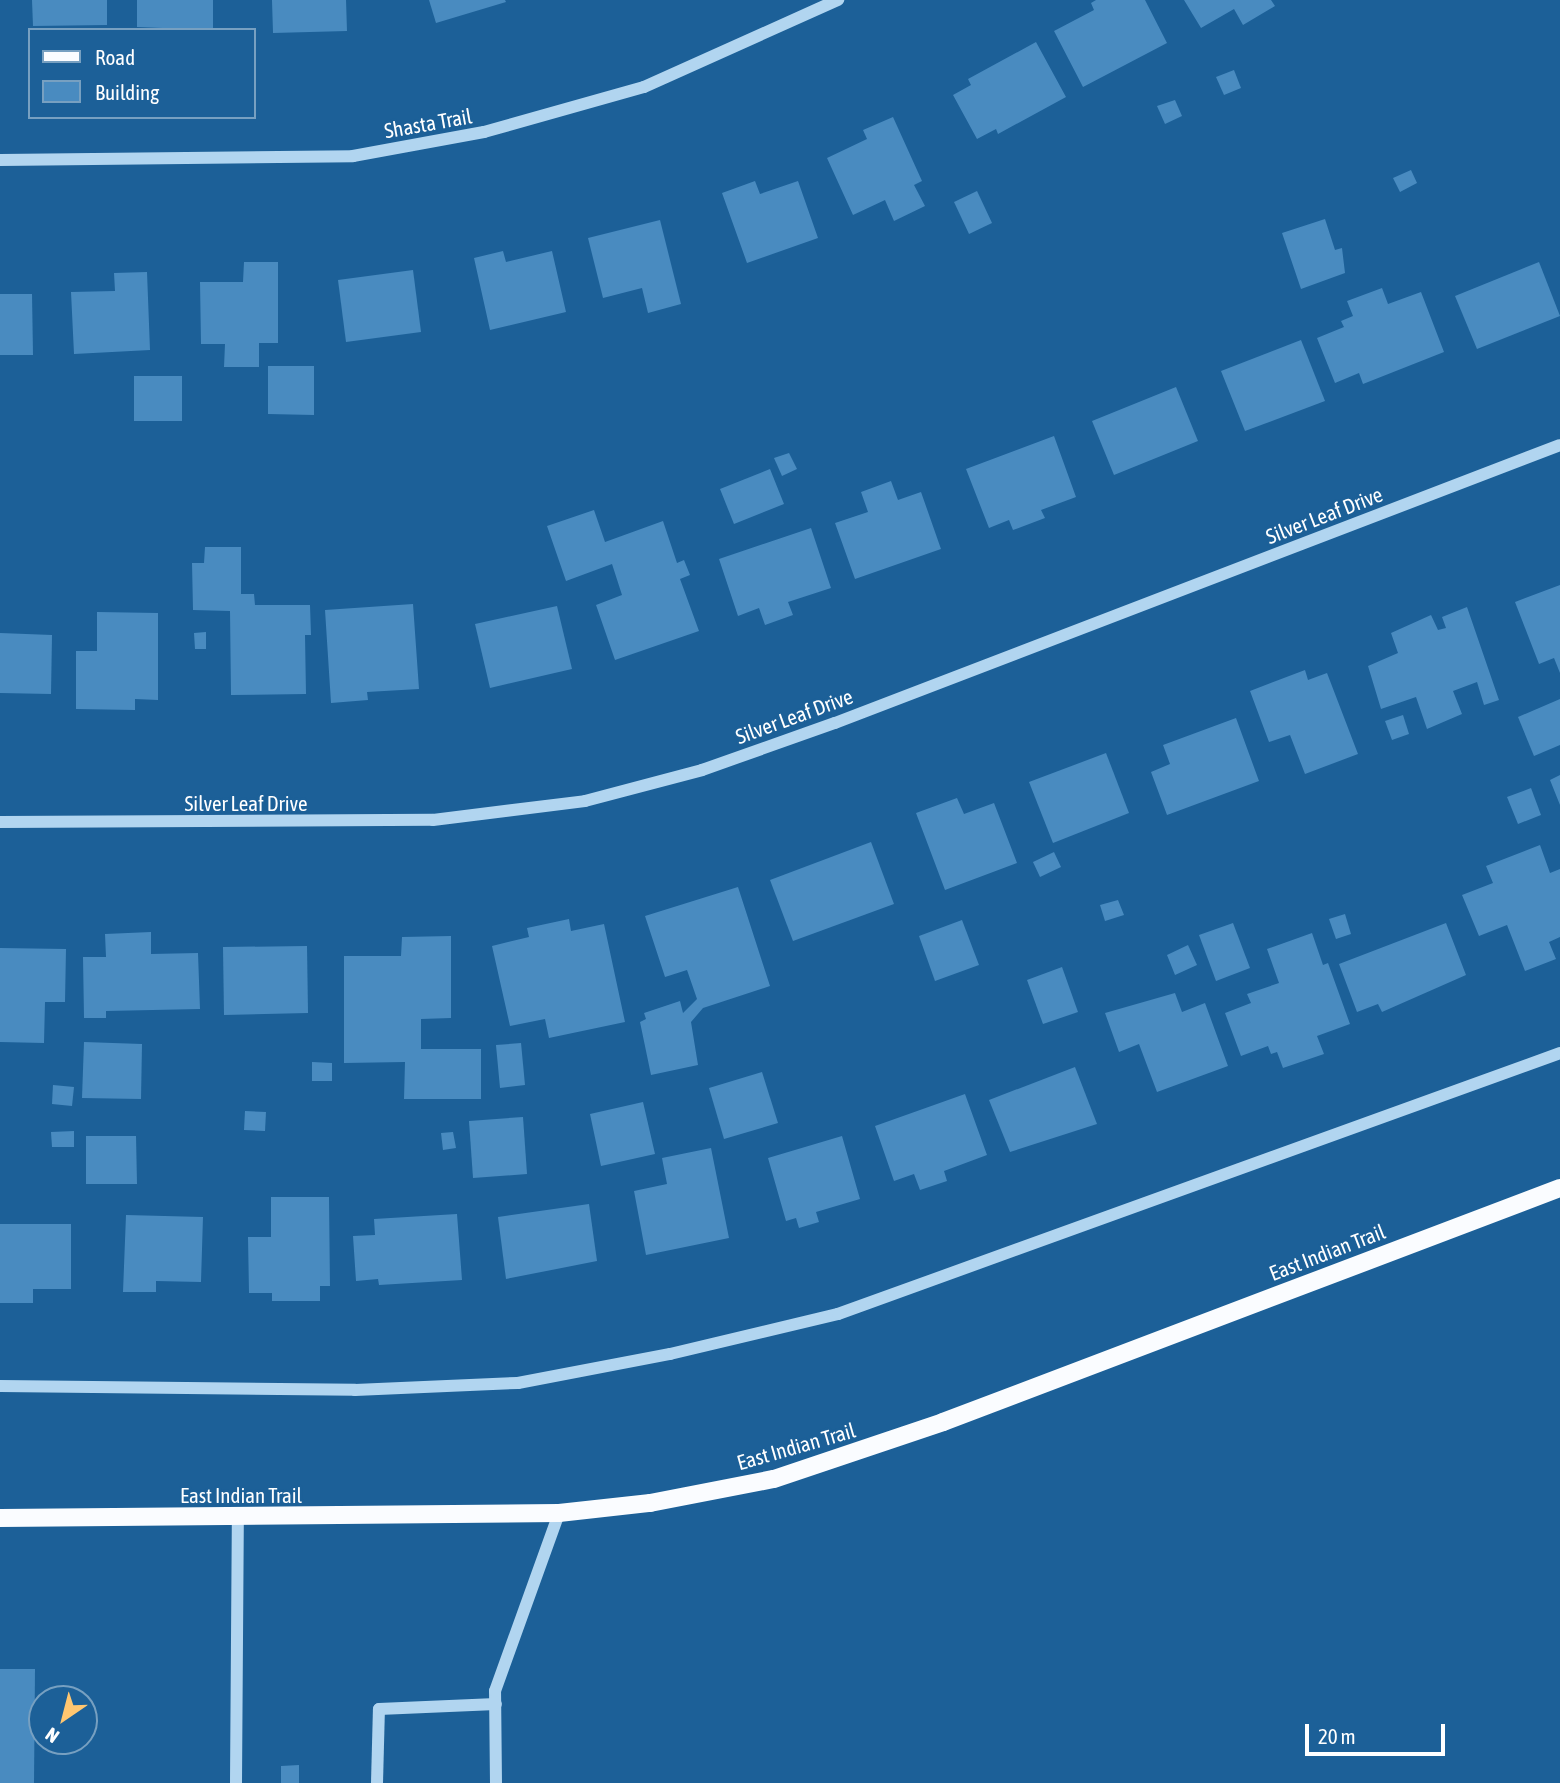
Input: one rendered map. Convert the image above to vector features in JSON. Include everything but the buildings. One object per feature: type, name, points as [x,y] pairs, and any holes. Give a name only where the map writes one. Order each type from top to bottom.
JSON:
[{"type":"main road","name":"East Indian Trail","points":[[0,1518],[238,1518],[559,1513],[650,1503],[830,1463],[1560,1188]]},
{"type":"street","name":"Shasta Trail","points":[[0,160],[353,156],[484,132],[644,87],[838,0]]},
{"type":"street","name":"Silver Leaf Drive","points":[[0,822],[433,820],[585,801],[702,770],[835,723],[1560,445]]},
{"type":"street","points":[[0,1386],[355,1390],[518,1383],[670,1354],[838,1314],[1560,1053]]},
{"type":"street","points":[[496,1783],[495,1691],[559,1513]]},
{"type":"street","points":[[236,1783],[238,1518]]},
{"type":"street","points":[[377,1783],[379,1709],[496,1704]]}]
